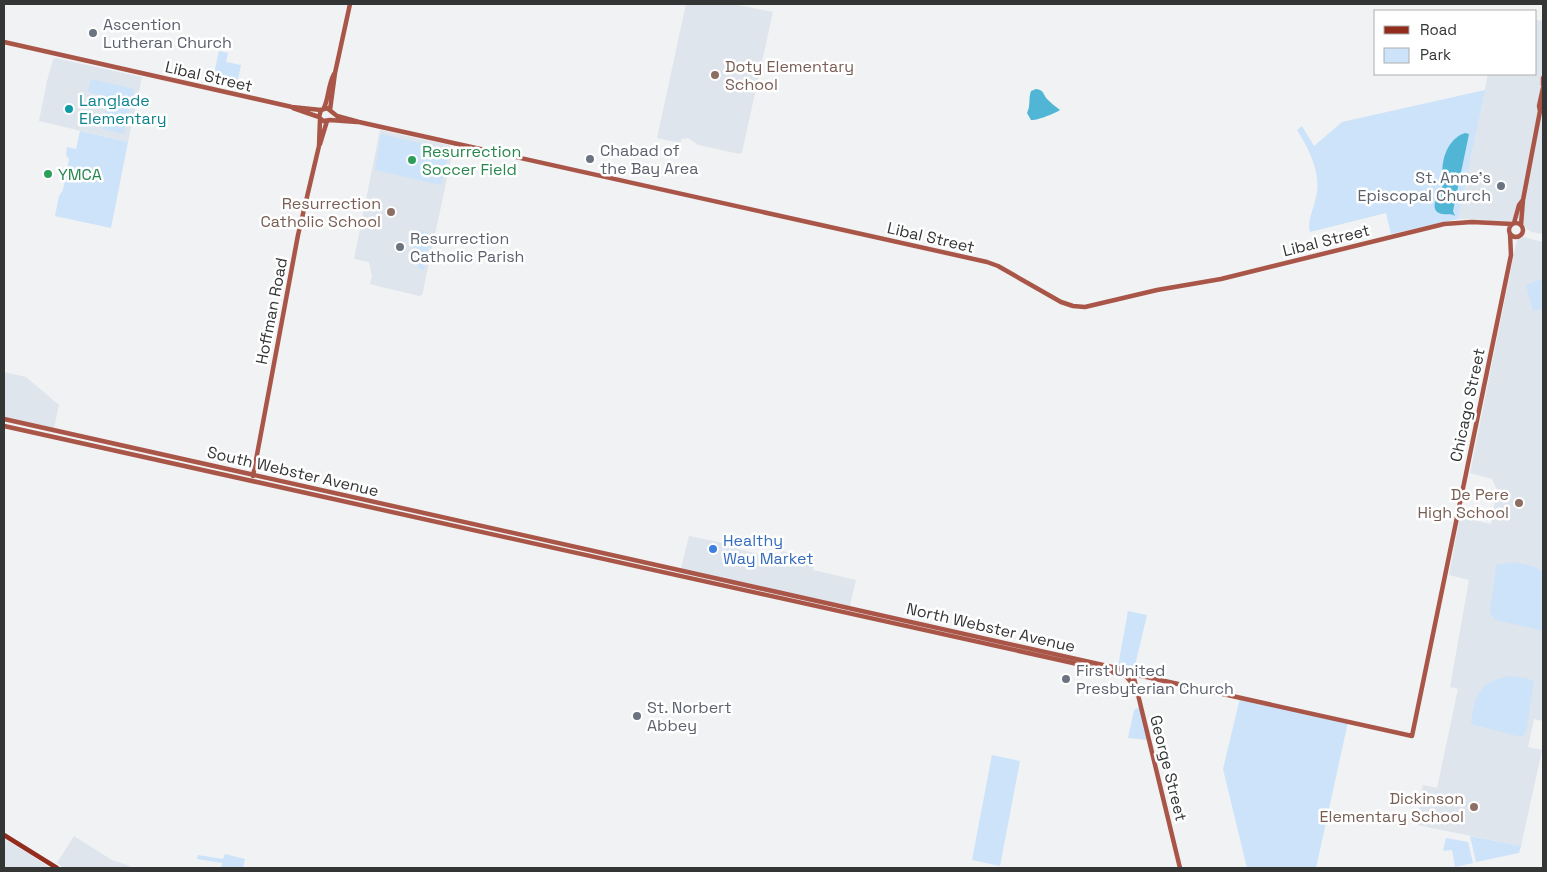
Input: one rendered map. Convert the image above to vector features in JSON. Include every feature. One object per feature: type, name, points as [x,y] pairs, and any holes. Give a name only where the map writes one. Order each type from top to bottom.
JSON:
[{"type":"main road","points":[[4,835],[57,868]]},
{"type":"street","points":[[331,112],[335,73],[350,4]]},
{"type":"street","name":"Libal Street","points":[[4,42],[292,108],[328,121],[359,122]]},
{"type":"street","points":[[322,109],[328,100],[331,80],[335,73]]},
{"type":"street","points":[[1540,111],[1543,78]]},
{"type":"street","points":[[1523,200],[1510,227],[1510,233],[1515,236],[1519,236],[1522,231],[1523,200],[1540,111],[1543,104]]},
{"type":"street","name":"Libal Street","points":[[292,108],[322,109],[359,122],[987,262],[998,266],[1061,302],[1079,307],[1092,306],[1157,290],[1221,279],[1444,224],[1469,222],[1513,224]]},
{"type":"street","name":"Hoffman Road","points":[[318,146],[319,118],[322,109]]},
{"type":"street","name":"Hoffman Road","points":[[252,481],[298,235],[318,146],[331,112]]},
{"type":"street","name":"Libal Street","points":[[1489,224],[1510,233]]},
{"type":"street","points":[[1513,224],[1521,225]]},
{"type":"street","name":"Chicago Street","points":[[1510,233],[1511,255]]},
{"type":"street","name":"Chicago Street","points":[[1133,674],[1412,736],[1511,255],[1519,236]]},
{"type":"street","name":"South Webster Avenue","points":[[4,420],[577,547]]},
{"type":"street","name":"South Webster Avenue","points":[[4,426],[575,553]]},
{"type":"street","points":[[126,453],[128,447]]},
{"type":"street","name":"North Webster Avenue","points":[[577,547],[1074,658],[1130,671],[1133,674]]},
{"type":"street","name":"North Webster Avenue","points":[[575,553],[1124,675],[1133,674]]},
{"type":"street","name":"George Street","points":[[1133,674],[1180,868]]},
{"type":"street","points":[[1124,675],[1131,682],[1141,709]]},
{"type":"shaded area","name":"Doty Elementary School","points":[[686,4],[733,4],[773,12],[740,154],[698,145],[688,138],[682,139],[680,143],[657,138]]},
{"type":"shaded area","points":[[1537,20],[1543,21],[1543,234],[1531,232],[1523,223],[1515,221],[1505,223],[1458,219],[1488,75],[1537,75]]},
{"type":"shaded area","points":[[55,58],[142,77],[128,142],[39,121],[47,81]]},
{"type":"shaded area","points":[[380,130],[448,145],[453,150],[423,291],[422,295],[419,296],[370,284],[372,276],[369,262],[354,259]]},
{"type":"shaded area","name":"De Pere High School","points":[[1523,237],[1543,242],[1543,721],[1534,719],[1528,747],[1542,750],[1521,846],[1417,825],[1423,785],[1437,788],[1458,689],[1450,687],[1469,580],[1449,575],[1460,517],[1491,524],[1497,490],[1492,479],[1470,473],[1516,244],[1518,239]]},
{"type":"shaded area","points":[[4,372],[26,377],[59,405],[54,428],[4,417]]},
{"type":"shaded area","points":[[689,536],[738,546],[738,549],[780,559],[782,551],[815,559],[813,570],[856,580],[849,610],[680,573]]},
{"type":"shaded area","points":[[74,836],[112,860],[130,866],[129,868],[64,868],[57,863]]},
{"type":"shaded area","points":[[4,839],[28,853],[51,868],[4,868]]},
{"type":"green space","points":[[219,51],[228,53],[226,62],[241,65],[236,89],[212,83]]},
{"type":"green space","points":[[91,79],[134,89],[124,134],[102,129],[109,97],[88,92]]},
{"type":"green space","points":[[1485,90],[1458,219],[1391,234],[1386,213],[1310,232],[1310,220],[1317,192],[1316,173],[1311,155],[1297,130],[1302,126],[1314,146],[1342,122]]},
{"type":"green space","points":[[80,131],[128,142],[111,228],[55,216],[59,196],[63,190],[69,159],[66,155],[67,147],[76,149]]},
{"type":"green space","name":"Resurrection Soccer Field","points":[[381,134],[450,150],[441,185],[375,170]]},
{"type":"green space","points":[[419,230],[431,234],[424,270],[419,269],[414,250],[414,240]]},
{"type":"green space","points":[[1543,279],[1543,308],[1533,311],[1526,285]]},
{"type":"green space","points":[[1514,562],[1536,567],[1543,573],[1543,628],[1541,630],[1495,620],[1490,612],[1496,565]]},
{"type":"green space","points":[[1128,611],[1147,615],[1134,670],[1118,666]]},
{"type":"green space","points":[[1510,676],[1526,678],[1534,682],[1526,733],[1521,737],[1471,724],[1474,705],[1480,691],[1491,682]]},
{"type":"green space","points":[[1240,698],[1348,722],[1316,868],[1247,868],[1223,769]]},
{"type":"green space","points":[[1141,706],[1149,740],[1128,738],[1134,710]]},
{"type":"green space","points":[[992,755],[1020,761],[1000,866],[972,860]]},
{"type":"green space","points":[[1470,836],[1521,846],[1519,853],[1476,862]]},
{"type":"green space","points":[[1446,838],[1468,842],[1473,863],[1455,867],[1452,850],[1443,851]]},
{"type":"green space","points":[[225,854],[245,859],[243,868],[221,868],[222,863],[197,859],[198,855],[223,859]]},
{"type":"water","points":[[1036,89],[1042,91],[1047,99],[1060,110],[1031,120],[1027,113],[1031,91]]},
{"type":"water","points":[[1465,133],[1469,134],[1453,211],[1455,216],[1443,214],[1435,209],[1435,205],[1444,183],[1443,161],[1453,141]]},
{"type":"place","name":"Ascention Lutheran Church","points":[[93,33]]},
{"type":"place","name":"Doty Elementary School","points":[[715,75]]},
{"type":"place","name":"Langlade Elementary","points":[[69,109]]},
{"type":"place","name":"Chabad of the Bay Area","points":[[590,159]]},
{"type":"place","name":"Resurrection Soccer Field","points":[[412,160]]},
{"type":"place","name":"YMCA","points":[[48,174]]},
{"type":"place","name":"St. Anne's Episcopal Church","points":[[1501,186]]},
{"type":"place","name":"Resurrection Catholic School","points":[[391,212]]},
{"type":"place","name":"Resurrection Catholic Parish","points":[[400,247]]},
{"type":"place","name":"De Pere High School","points":[[1519,503]]},
{"type":"place","name":"Healthy Way Market","points":[[713,549]]},
{"type":"place","name":"First United Presbyterian Church","points":[[1066,679]]},
{"type":"place","name":"St. Norbert Abbey","points":[[637,716]]},
{"type":"place","name":"Dickinson Elementary School","points":[[1474,807]]}]
